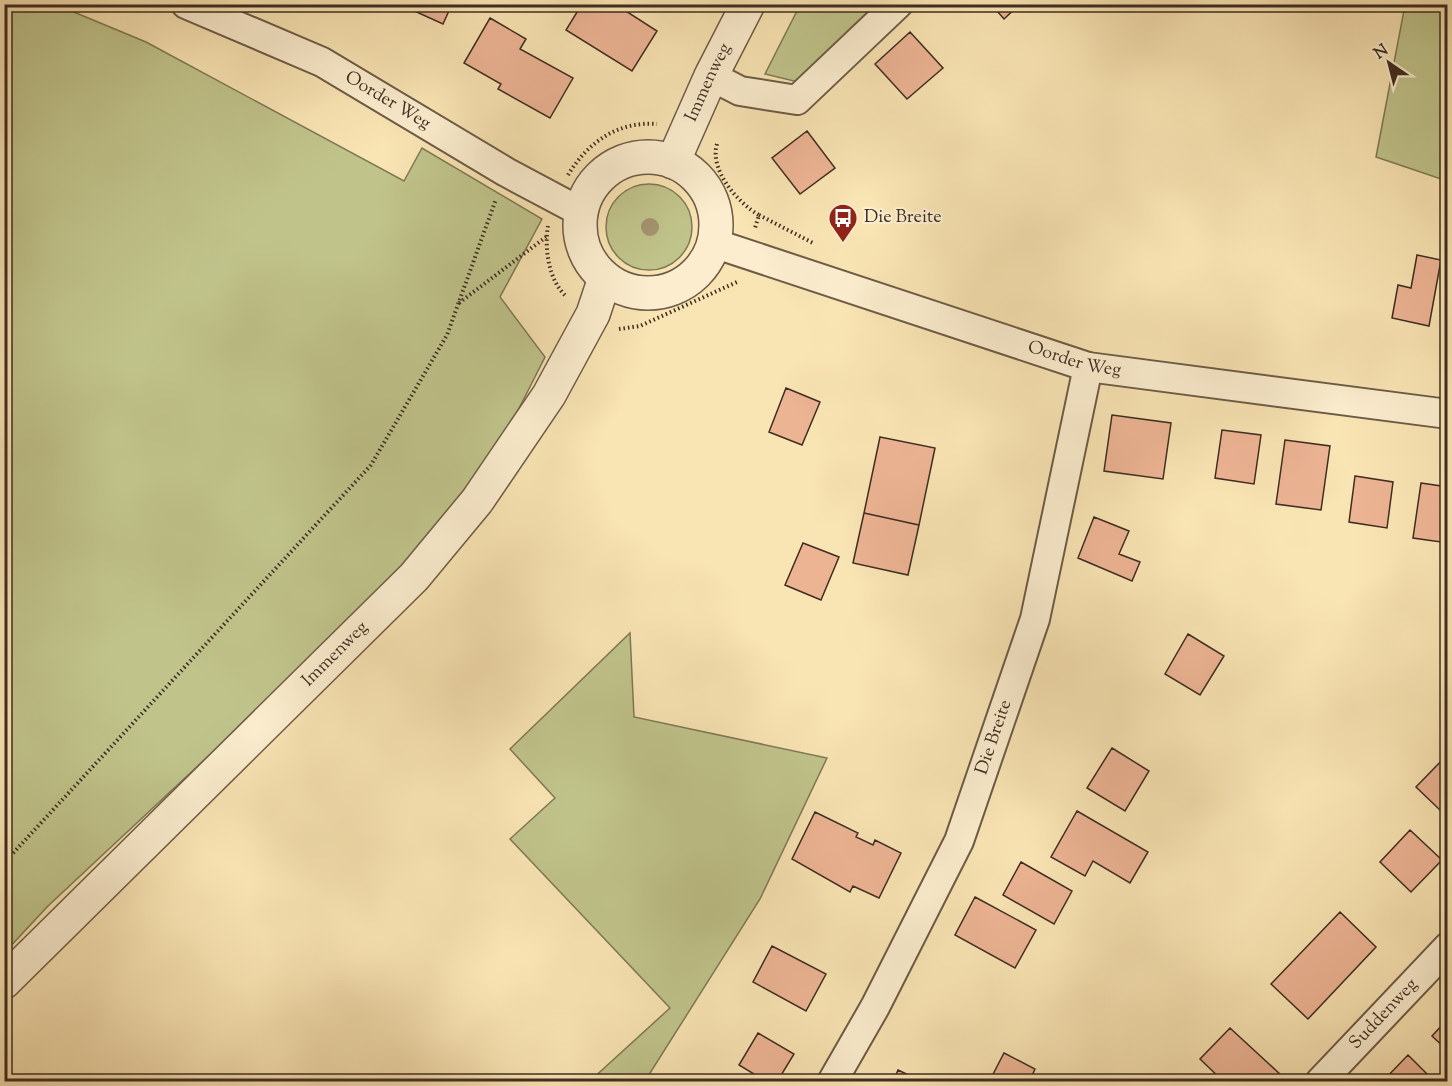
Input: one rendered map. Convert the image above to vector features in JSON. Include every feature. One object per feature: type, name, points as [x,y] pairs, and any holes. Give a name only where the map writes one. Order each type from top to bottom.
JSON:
[{"type":"street","name":"Oorder Weg","points":[[186,4],[322,62],[506,172],[568,205]]},
{"type":"street","name":"Immenweg","points":[[673,162],[711,76],[748,4]]},
{"type":"street","points":[[711,76],[740,91],[798,100],[898,4]]},
{"type":"street","points":[[644,158],[673,162],[690,172],[708,195],[716,223],[713,243],[704,263],[689,280],[669,290],[646,294],[624,290],[605,279],[592,265],[568,205],[588,193],[599,177],[615,165],[644,158]]},
{"type":"street","name":"Oorder Weg","points":[[713,243],[747,252],[1088,367],[1448,414]]},
{"type":"street","name":"Immenweg","points":[[4,982],[414,577],[477,501],[549,394],[593,314],[605,279]]},
{"type":"street","name":"Die Breite","points":[[832,1082],[875,1007],[959,841],[1035,619],[1088,367]]},
{"type":"street","name":"Suddenweg","points":[[1320,1082],[1448,948]]},
{"type":"path","points":[[458,304],[546,236],[568,205],[571,171],[592,145],[611,130],[639,123],[665,125]]},
{"type":"path","points":[[546,236],[549,262],[555,283],[564,295],[620,330],[640,326],[724,286],[742,281],[747,252],[759,215],[745,207],[723,176],[717,166],[716,148]]},
{"type":"path","points":[[4,863],[371,465],[447,335],[506,172]]},
{"type":"green space","points":[[5,5],[57,5],[146,42],[404,181],[422,148],[542,219],[500,297],[545,357],[500,446],[438,531],[278,691],[48,906],[5,952]]},
{"type":"green space","points":[[800,5],[879,5],[798,82],[765,74]]},
{"type":"green space","points":[[1405,5],[1447,5],[1447,181],[1376,157]]},
{"type":"green space","points":[[649,184],[673,191],[685,203],[692,227],[685,251],[673,263],[649,270],[625,263],[613,251],[606,227],[613,203],[625,191]]},
{"type":"green space","points":[[630,633],[634,717],[827,758],[760,899],[645,1081],[590,1081],[670,1008],[510,839],[555,798],[510,749]]},
{"type":"building","points":[[399,4],[452,4],[443,24]]},
{"type":"building","points":[[582,4],[615,4],[657,31],[632,71],[566,30]]},
{"type":"building","points":[[991,4],[1020,4],[1004,19]]},
{"type":"building","points":[[490,18],[526,39],[520,49],[573,78],[550,118],[498,89],[501,84],[464,63]]},
{"type":"building","points":[[910,32],[943,68],[907,99],[875,64]]},
{"type":"building","points":[[807,131],[835,168],[800,194],[772,158]]},
{"type":"building","points":[[1417,255],[1441,260],[1429,326],[1392,318],[1398,285],[1411,288]]},
{"type":"building","points":[[786,388],[820,402],[802,445],[769,432]]},
{"type":"building","points":[[1112,415],[1171,423],[1163,479],[1104,471]]},
{"type":"building","points":[[1222,430],[1261,435],[1254,484],[1215,478]]},
{"type":"building","points":[[880,437],[935,448],[919,525],[864,513]]},
{"type":"building","points":[[1285,440],[1330,446],[1321,510],[1276,504]]},
{"type":"building","points":[[1355,476],[1393,482],[1387,528],[1349,522]]},
{"type":"building","points":[[1421,483],[1448,487],[1448,543],[1413,538]]},
{"type":"building","points":[[864,513],[919,525],[908,575],[853,563]]},
{"type":"building","points":[[1094,517],[1129,531],[1119,554],[1140,562],[1132,581],[1078,558]]},
{"type":"building","points":[[803,543],[839,557],[821,600],[785,585]]},
{"type":"building","points":[[1188,634],[1224,656],[1200,695],[1165,674]]},
{"type":"building","points":[[1112,748],[1149,771],[1125,811],[1087,788]]},
{"type":"building","points":[[1448,754],[1448,803],[1441,811],[1416,787]]},
{"type":"building","points":[[1077,811],[1148,852],[1130,883],[1093,861],[1085,876],[1051,857]]},
{"type":"building","points":[[815,812],[858,833],[856,837],[873,845],[875,840],[901,853],[879,898],[853,886],[850,892],[792,859]]},
{"type":"building","points":[[1410,830],[1442,860],[1411,892],[1380,862]]},
{"type":"building","points":[[1021,862],[1072,891],[1054,924],[1003,895]]},
{"type":"building","points":[[975,897],[1036,930],[1015,968],[955,935]]},
{"type":"building","points":[[1340,912],[1376,947],[1308,1019],[1271,984]]},
{"type":"building","points":[[772,946],[826,974],[806,1011],[753,982]]},
{"type":"building","points":[[1448,1019],[1448,1051],[1432,1036]]},
{"type":"building","points":[[1230,1028],[1281,1075],[1275,1082],[1224,1082],[1200,1059]]},
{"type":"building","points":[[758,1033],[794,1054],[777,1082],[767,1082],[739,1065]]},
{"type":"building","points":[[1004,1053],[1035,1069],[1029,1082],[989,1082]]},
{"type":"building","points":[[1408,1055],[1435,1082],[1382,1082]]},
{"type":"building","points":[[898,1070],[923,1082],[893,1082]]},
{"type":"place","name":"Die Breite","points":[[843,244]]}]
